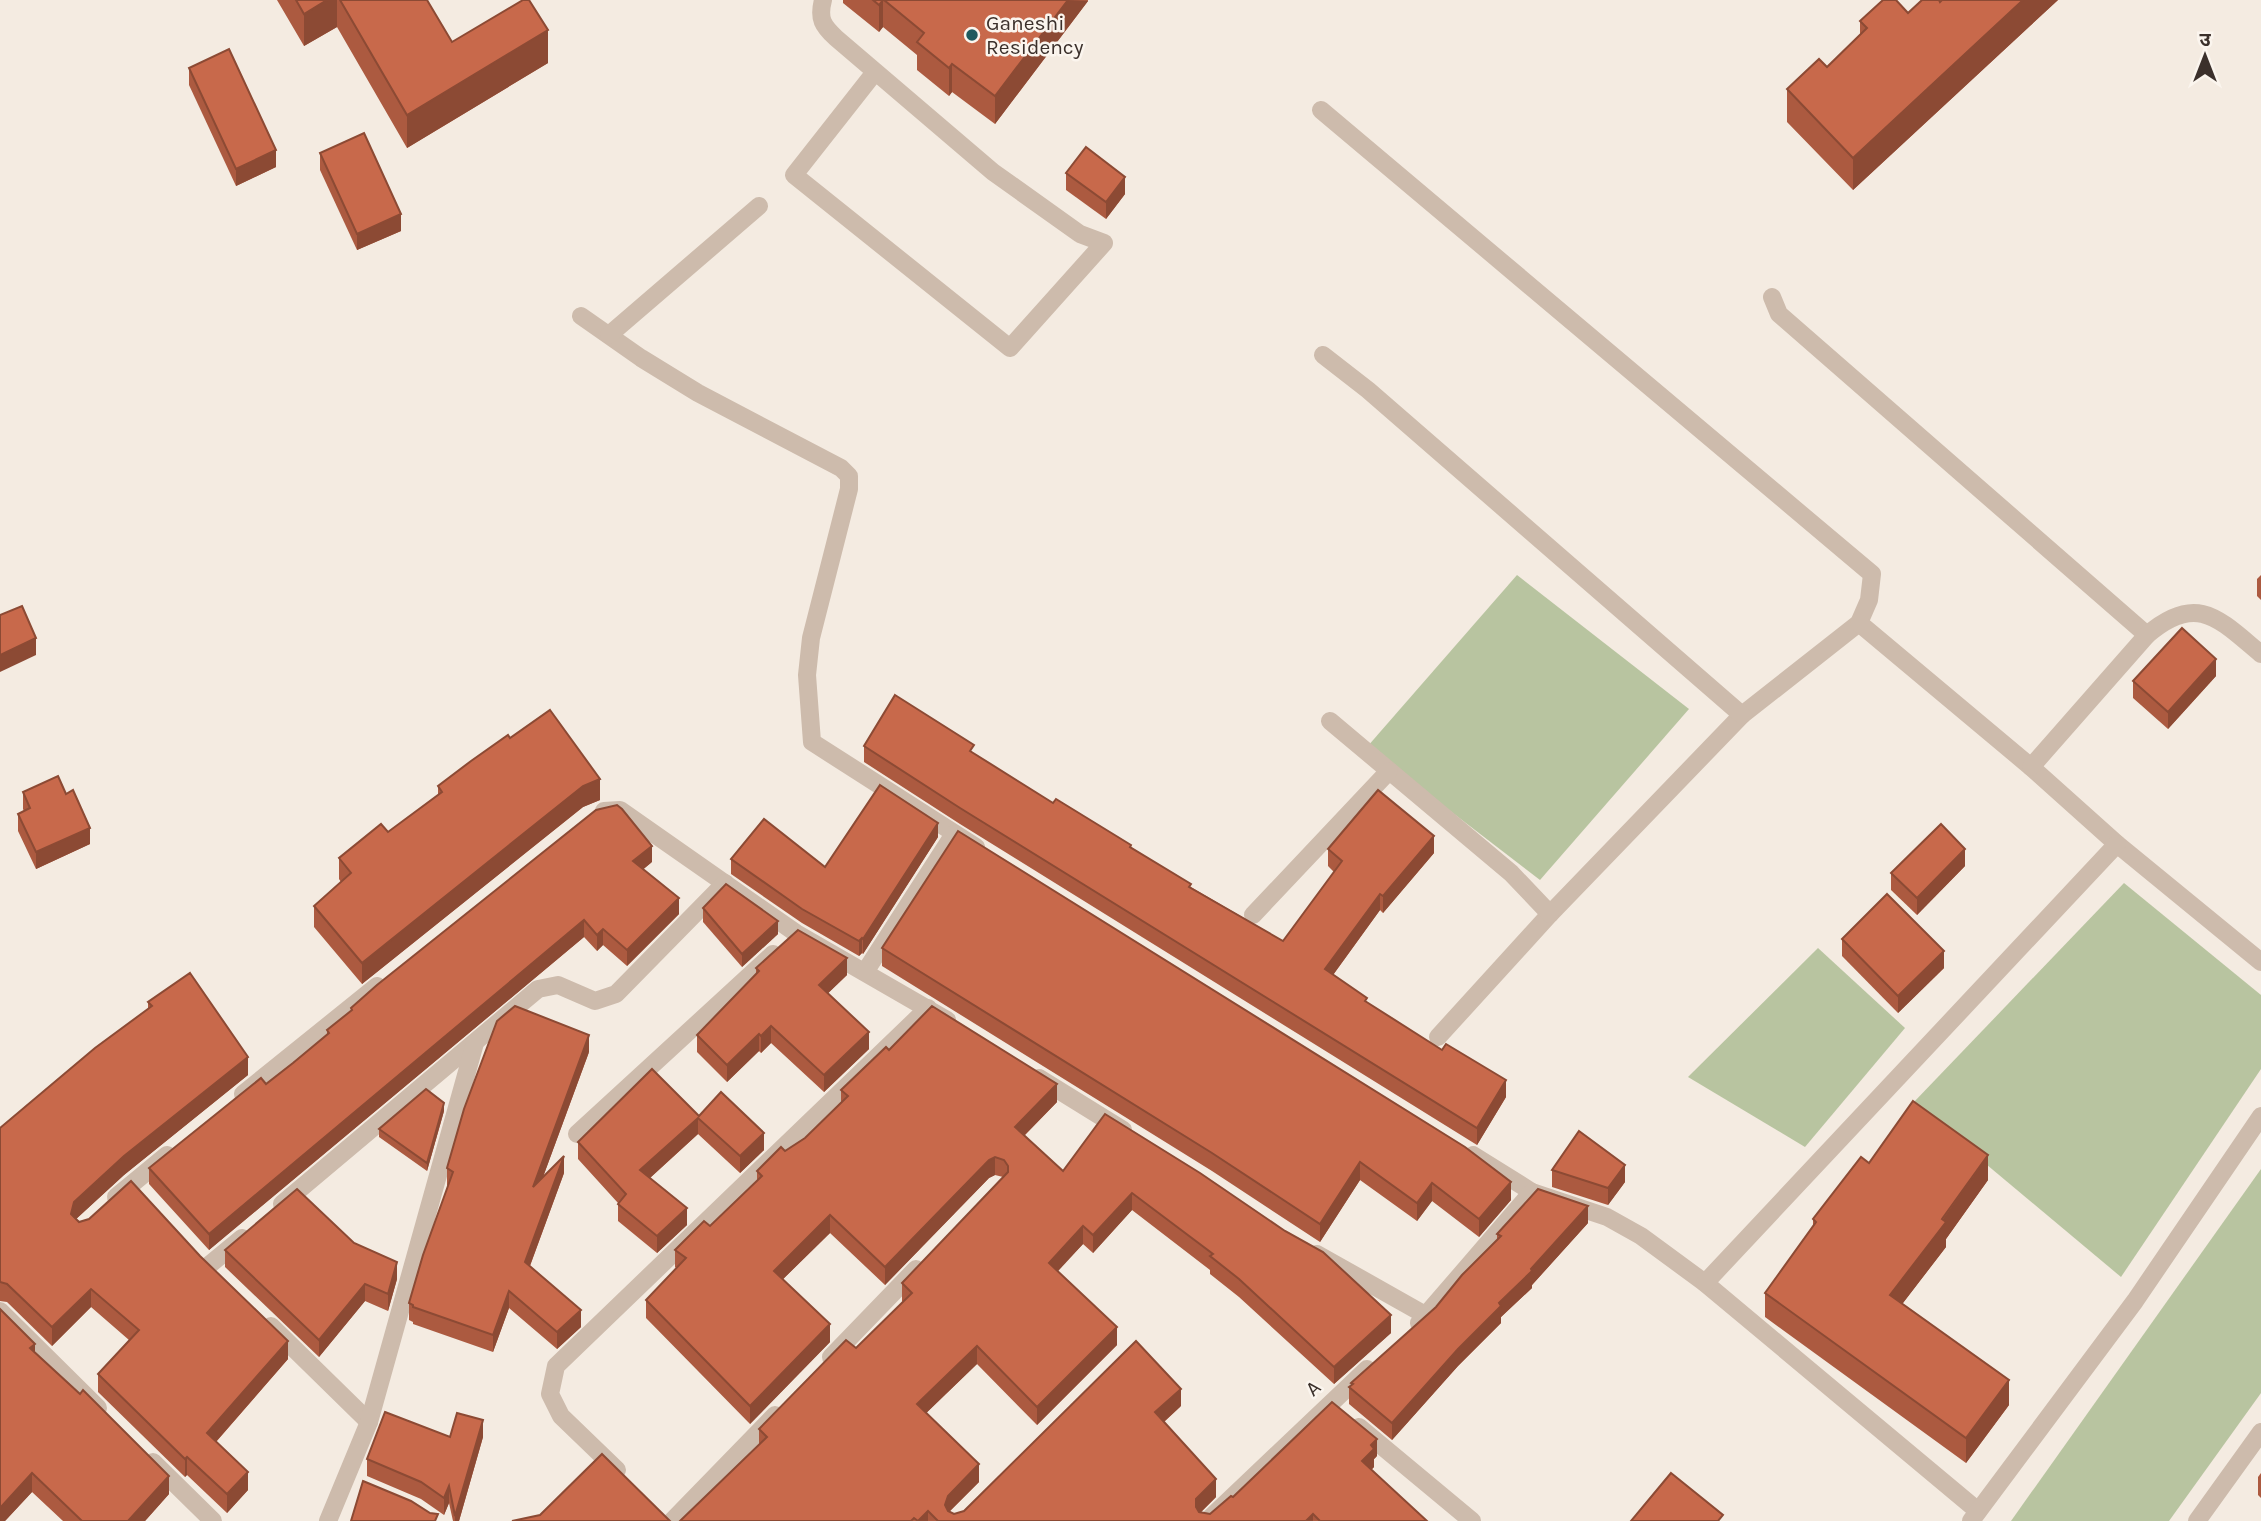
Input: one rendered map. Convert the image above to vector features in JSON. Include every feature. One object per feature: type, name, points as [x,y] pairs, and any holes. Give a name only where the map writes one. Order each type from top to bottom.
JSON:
[{"type":"street","points":[[823,0],[820,18],[823,26],[876,72],[993,172],[1080,234],[1104,243],[1010,348],[794,175],[876,72]]},
{"type":"street","points":[[1321,110],[1871,574],[1869,600],[1859,623],[1742,715],[1550,914],[1438,1037]]},
{"type":"street","points":[[608,335],[759,206]]},
{"type":"street","points":[[1772,297],[1779,314],[2147,635]]},
{"type":"street","points":[[581,316],[641,359],[698,393],[841,468],[849,476],[849,489],[811,638],[807,675],[812,741],[990,856]]},
{"type":"street","points":[[1323,355],[1378,399],[1742,715]]},
{"type":"street","points":[[2031,767],[2147,635],[2166,619],[2196,612],[2219,619],[2261,654]]},
{"type":"street","points":[[1859,623],[2031,767],[2117,845],[2261,962]]},
{"type":"street","points":[[1330,721],[1511,873],[1550,914]]},
{"type":"street","points":[[1253,915],[1389,771]]},
{"type":"street","points":[[590,816],[603,811],[620,810],[796,933],[963,1030]]},
{"type":"street","points":[[864,972],[954,834]]},
{"type":"street","points":[[1705,1283],[2117,845]]},
{"type":"street","points":[[272,1212],[538,989],[558,985],[595,1001],[616,994],[725,883]]},
{"type":"street","points":[[577,1134],[796,933]]},
{"type":"street","points":[[230,1104],[394,973]]},
{"type":"street","points":[[630,1483],[561,1416],[550,1394],[556,1366],[928,1008]]},
{"type":"street","points":[[328,1521],[351,1481],[475,1043]]},
{"type":"street","points":[[1020,1066],[1136,1138]]},
{"type":"street","points":[[1461,1148],[1532,1192],[1607,1217],[1641,1236],[1705,1283],[1975,1516],[2136,1301],[2261,1116]]},
{"type":"street","points":[[102,1210],[137,1187],[176,1148]]},
{"type":"street","points":[[1407,1334],[1427,1316],[1532,1192]]},
{"type":"street","points":[[209,1266],[251,1230]]},
{"type":"street","points":[[1303,1245],[1427,1316]]},
{"type":"street","points":[[816,1373],[930,1255]]},
{"type":"street","points":[[0,1311],[107,1416]]},
{"type":"street","points":[[259,1314],[369,1422]]},
{"type":"street","name":"A","points":[[1207,1521],[1340,1411],[1378,1360]]},
{"type":"street","points":[[667,1518],[787,1403]]},
{"type":"street","points":[[1340,1411],[1472,1521]]},
{"type":"street","points":[[2197,1521],[2261,1432]]},
{"type":"street","points":[[145,1454],[213,1521]]},
{"type":"green space","points":[[1517,575],[1689,709],[1540,880],[1367,747]]},
{"type":"green space","points":[[2124,883],[2261,995],[2261,1069],[2121,1277],[1913,1103]]},
{"type":"green space","points":[[1818,948],[1905,1028],[1805,1147],[1688,1077]]},
{"type":"green space","points":[[2261,1169],[2261,1393],[2169,1521],[2011,1521]]},
{"type":"building","points":[[296,0],[327,0],[304,14]]},
{"type":"building","points":[[340,0],[427,0],[452,42],[523,0],[529,0],[548,30],[407,115]]},
{"type":"building","points":[[884,0],[1068,0],[995,96],[952,64],[949,68],[917,42],[924,33]]},
{"type":"building","points":[[1883,0],[1896,0],[1908,13],[1922,0],[2023,0],[1853,158],[1787,89],[1819,59],[1827,67],[1867,28],[1860,21]]},
{"type":"building","points":[[229,49],[276,150],[236,169],[189,68]]},
{"type":"building","points":[[364,133],[401,214],[357,234],[320,153]]},
{"type":"building","points":[[1086,147],[1125,177],[1106,202],[1066,173]]},
{"type":"building","points":[[22,606],[36,638],[0,655],[0,615]]},
{"type":"building","points":[[2182,628],[2216,659],[2168,712],[2133,681]]},
{"type":"building","points":[[895,695],[974,745],[970,751],[1053,803],[1056,799],[1191,884],[1189,887],[1283,941],[1342,861],[1328,849],[1378,790],[1434,836],[1383,896],[1380,894],[1325,969],[1367,998],[1365,1001],[1442,1050],[1446,1044],[1506,1080],[1477,1128],[864,746]]},
{"type":"building","points":[[550,710],[600,779],[583,786],[362,963],[314,906],[351,873],[339,858],[381,824],[388,832],[442,792],[438,786],[471,761]]},
{"type":"building","points":[[58,776],[66,794],[73,790],[90,828],[36,852],[18,814],[30,808],[23,792]]},
{"type":"building","points":[[880,785],[938,823],[863,939],[859,941],[802,909],[731,859],[764,819],[825,867]]},
{"type":"building","points":[[617,805],[652,846],[633,861],[679,898],[627,950],[603,929],[597,935],[584,920],[209,1234],[149,1168],[261,1078],[266,1084],[293,1063],[329,1033],[327,1030],[377,985],[596,810]]},
{"type":"building","points":[[1941,824],[1965,849],[1917,898],[1891,873]]},
{"type":"building","points":[[958,831],[1465,1147],[1511,1182],[1479,1219],[1432,1183],[1417,1203],[1360,1162],[1320,1224],[1212,1153],[882,948]]},
{"type":"building","points":[[726,884],[778,921],[742,954],[703,908]]},
{"type":"building","points":[[1887,894],[1944,951],[1898,996],[1842,939]]},
{"type":"building","points":[[798,930],[847,958],[819,985],[869,1032],[824,1075],[771,1026],[727,1065],[697,1035],[759,971],[756,968]]},
{"type":"building","points":[[190,973],[248,1057],[124,1156],[74,1202],[71,1214],[79,1222],[89,1219],[131,1181],[200,1256],[288,1341],[207,1433],[248,1472],[227,1494],[187,1457],[185,1459],[98,1374],[139,1330],[91,1289],[52,1327],[7,1284],[0,1282],[0,1128],[95,1048],[152,1006],[148,1002]]},
{"type":"building","points":[[515,1006],[589,1035],[533,1187],[564,1156],[525,1262],[581,1310],[557,1332],[509,1291],[493,1335],[413,1307],[409,1303],[453,1172],[447,1168],[464,1109],[497,1021]]},
{"type":"building","points":[[932,1006],[1057,1084],[1015,1127],[1063,1171],[1105,1114],[1200,1173],[1285,1231],[1323,1252],[1391,1315],[1334,1367],[1239,1279],[1210,1256],[1213,1254],[1132,1193],[1093,1235],[1083,1226],[1049,1263],[1117,1327],[1037,1407],[977,1346],[917,1404],[979,1464],[948,1496],[945,1505],[948,1511],[954,1514],[964,1511],[1136,1341],[1181,1389],[1155,1412],[1216,1479],[1196,1499],[1199,1512],[1210,1514],[1233,1497],[1332,1402],[1377,1439],[1371,1445],[1374,1449],[1362,1461],[1427,1521],[1320,1521],[1313,1514],[1306,1521],[938,1521],[928,1511],[918,1521],[914,1518],[911,1521],[680,1521],[767,1437],[759,1429],[846,1340],[856,1348],[912,1293],[902,1283],[1008,1172],[1004,1160],[995,1157],[989,1160],[885,1267],[830,1215],[774,1271],[830,1324],[750,1406],[646,1300],[686,1258],[675,1250],[704,1221],[710,1226],[762,1176],[757,1171],[781,1147],[785,1151],[805,1138],[848,1096],[841,1090],[886,1047],[889,1050]]},
{"type":"building","points":[[652,1069],[699,1116],[721,1092],[764,1133],[740,1156],[698,1118],[640,1170],[687,1208],[657,1236],[618,1204],[626,1194],[578,1142]]},
{"type":"building","points":[[426,1089],[444,1103],[427,1163],[379,1129]]},
{"type":"building","points":[[1913,1101],[1988,1155],[1942,1219],[1946,1222],[1890,1295],[2009,1380],[1966,1438],[1765,1293],[1816,1222],[1813,1219],[1861,1157],[1869,1163]]},
{"type":"building","points":[[1579,1131],[1625,1165],[1608,1188],[1552,1170]]},
{"type":"building","points":[[297,1189],[354,1243],[397,1262],[388,1294],[365,1284],[319,1340],[225,1250]]},
{"type":"building","points":[[1538,1189],[1588,1206],[1532,1271],[1499,1303],[1501,1306],[1458,1349],[1392,1423],[1349,1387],[1353,1384],[1351,1383],[1436,1307],[1462,1275],[1501,1236],[1497,1234]]},
{"type":"building","points":[[0,1309],[35,1344],[30,1348],[80,1394],[83,1390],[169,1476],[128,1521],[82,1521],[32,1473],[0,1508]]},
{"type":"building","points":[[385,1412],[450,1437],[457,1413],[483,1420],[455,1516],[449,1486],[444,1498],[421,1482],[367,1459]]},
{"type":"building","points":[[602,1454],[670,1521],[512,1521],[540,1515]]},
{"type":"building","points":[[1671,1473],[1723,1515],[1718,1521],[1631,1521]]},
{"type":"building","points":[[363,1481],[411,1501],[430,1513],[438,1514],[435,1521],[351,1521]]},
{"type":"place","name":"Ganeshi Residency","points":[[972,35]]}]
